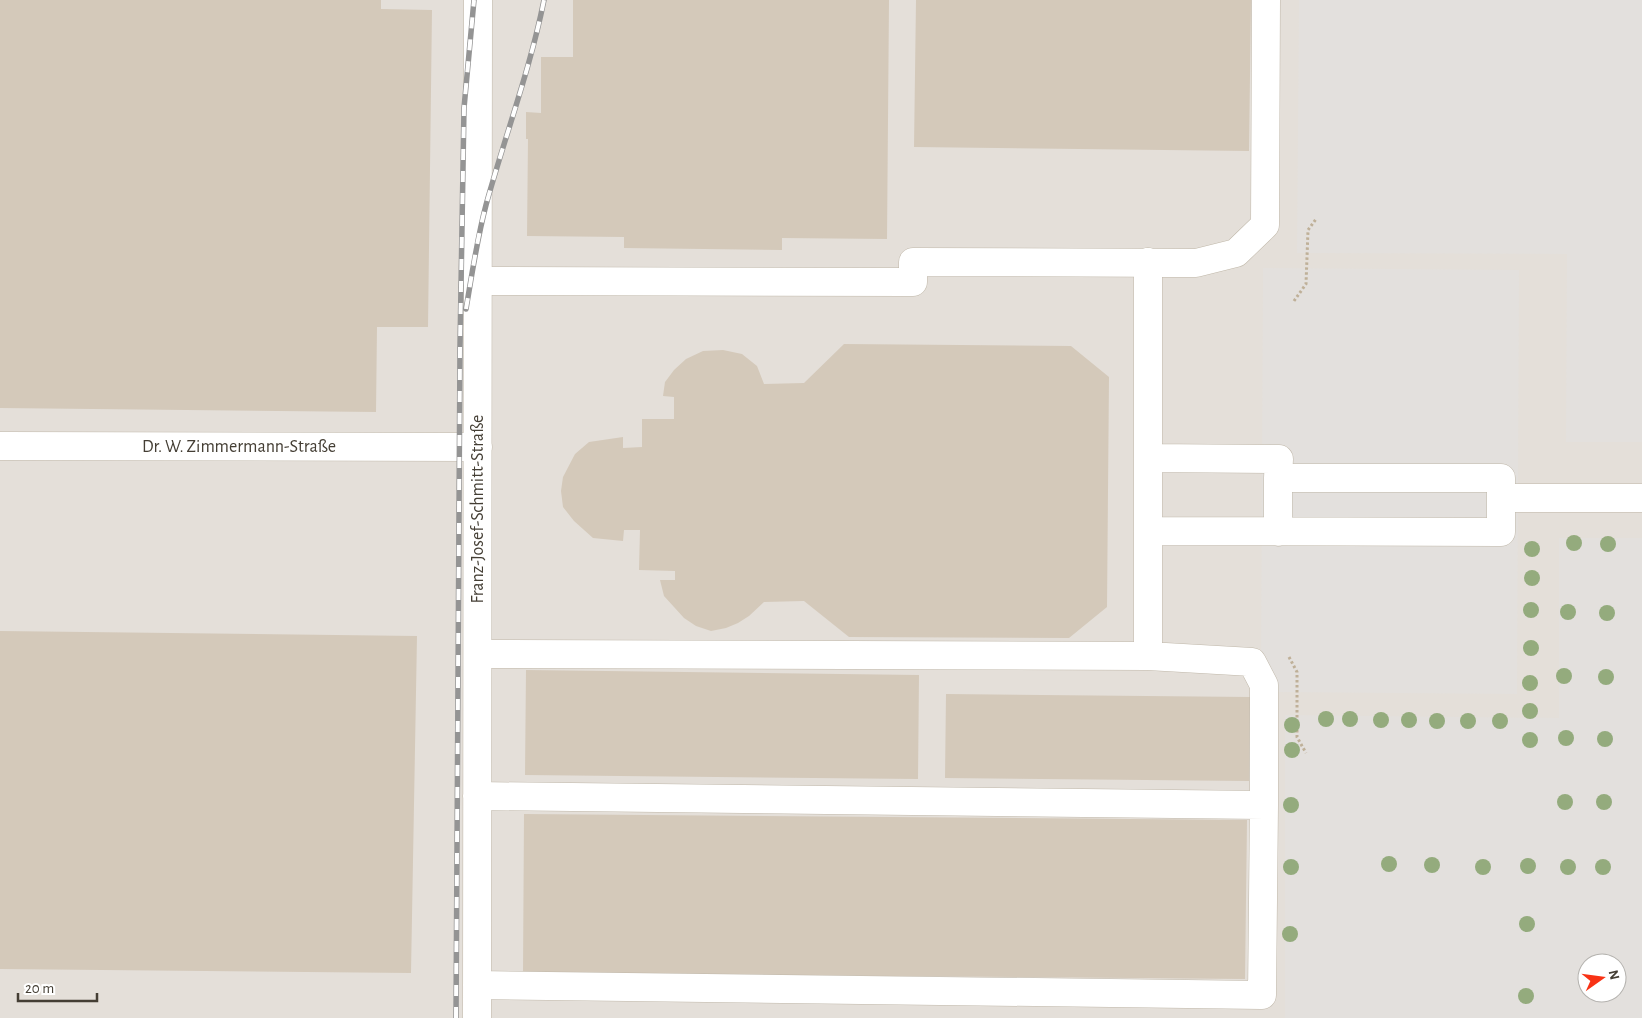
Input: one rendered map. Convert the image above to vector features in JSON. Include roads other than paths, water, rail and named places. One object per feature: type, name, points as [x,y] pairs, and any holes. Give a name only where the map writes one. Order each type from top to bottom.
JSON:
[{"type":"lane","name":"Franz-Josef-Schmitt-Straße","points":[[477,1018],[478,0]]},
{"type":"lane","points":[[477,281],[913,282],[913,262],[1196,263],[1236,253],[1265,226],[1266,0]]},
{"type":"lane","points":[[1148,262],[1148,656]]},
{"type":"lane","name":"Dr. W. Zimmermann-Straße","points":[[0,446],[478,447]]},
{"type":"lane","points":[[1148,458],[1279,459],[1278,532]]},
{"type":"lane","points":[[1148,531],[1501,532],[1501,478],[1278,478]]},
{"type":"lane","points":[[1501,498],[1642,498]]},
{"type":"lane","points":[[477,986],[1262,1006],[1264,804],[1264,684],[1252,662],[1148,656],[478,654]]},
{"type":"lane","points":[[477,796],[1264,804]]},
{"type":"railway","points":[[456,1018],[460,346],[464,108],[474,0]]},
{"type":"railway","points":[[466,309],[486,205],[525,77],[544,0]]}]
